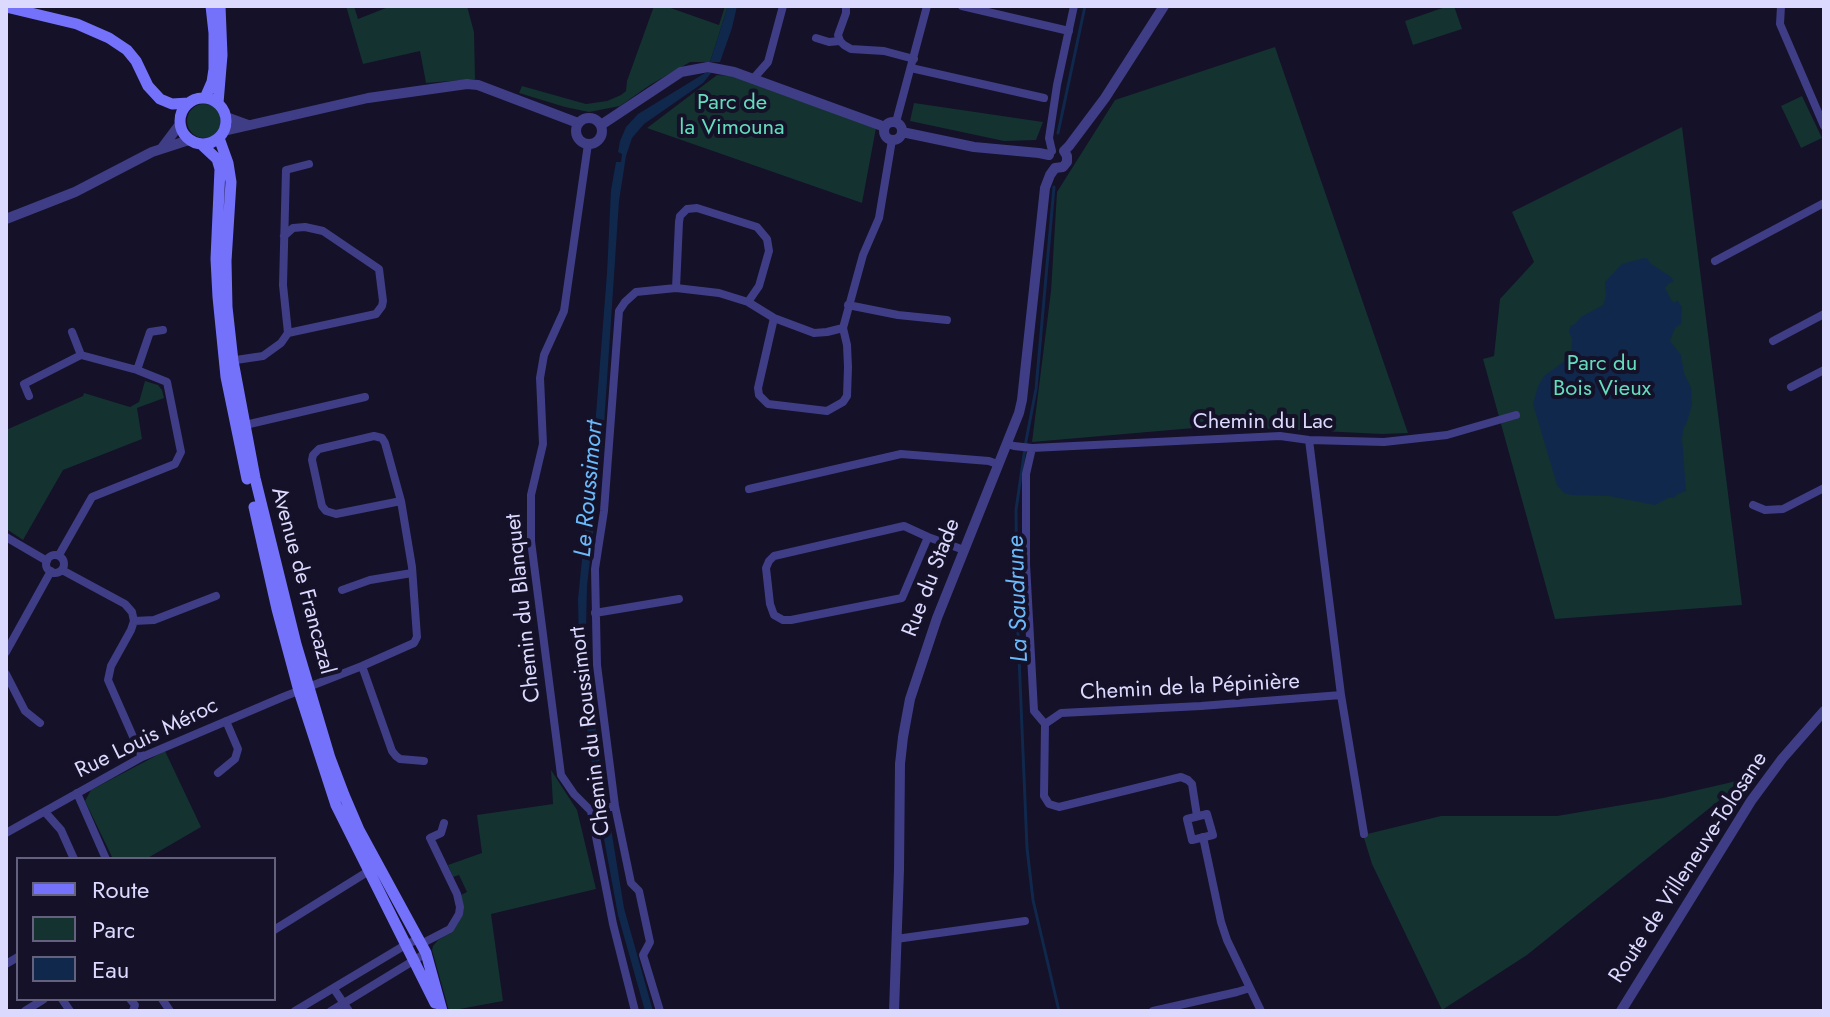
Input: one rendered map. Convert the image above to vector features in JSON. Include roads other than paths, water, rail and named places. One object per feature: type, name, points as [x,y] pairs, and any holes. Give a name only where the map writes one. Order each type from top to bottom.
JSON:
[{"type":"main road","points":[[205,98],[214,69],[211,6]]},
{"type":"main road","points":[[172,104],[183,133],[189,140],[202,145],[211,143],[222,134],[226,117],[218,103],[222,55],[220,6]]},
{"type":"main road","points":[[6,7],[77,24],[119,43],[136,61],[153,93],[160,99],[172,104],[189,103],[199,98],[218,103]]},
{"type":"main road","points":[[180,119],[189,103]]},
{"type":"main road","name":"Avenue de Francazal","points":[[222,134],[231,182],[226,261],[228,361]]},
{"type":"main road","name":"Avenue de Francazal","points":[[202,145],[217,159],[220,169],[216,259],[218,297],[240,426],[296,644],[304,689],[374,868],[440,1011]]},
{"type":"main road","name":"Avenue de Francazal","points":[[374,868],[422,945],[440,1011]]},
{"type":"street","points":[[753,79],[768,62],[783,6]]},
{"type":"street","points":[[846,6],[838,35],[840,41],[851,49],[884,51],[913,64],[1044,98]]},
{"type":"street","points":[[774,318],[758,388],[762,399],[768,404],[827,411],[843,402],[847,396],[848,367],[843,328],[863,255],[879,218],[892,140],[897,139],[895,127],[927,6]]},
{"type":"street","points":[[962,6],[1069,31]]},
{"type":"street","points":[[1055,153],[1049,138],[1074,6]]},
{"type":"street","points":[[601,125],[681,72],[713,68],[895,127],[974,147],[1055,153],[1067,156],[1063,167],[1055,168],[1049,163],[1055,153],[1069,146],[1105,98],[1164,6]]},
{"type":"street","points":[[1781,6],[1780,24],[1824,126]]},
{"type":"street","points":[[816,38],[840,41]]},
{"type":"street","points":[[222,134],[248,125],[368,98],[467,84],[478,85],[578,123]]},
{"type":"street","points":[[1813,101],[1824,94]]},
{"type":"street","points":[[226,117],[248,125]]},
{"type":"street","points":[[590,117],[601,125],[599,140],[588,144],[577,137],[575,130],[583,119],[590,117]]},
{"type":"street","points":[[161,149],[180,119]]},
{"type":"street","points":[[6,219],[75,192],[161,149],[189,140]]},
{"type":"street","name":"Chemin du Blanquet","points":[[588,144],[564,311],[544,355],[540,378],[543,444],[531,495],[531,541],[561,775],[591,811],[613,924],[635,1011]]},
{"type":"street","points":[[228,361],[263,356],[281,343],[288,333],[283,285],[286,170],[309,164]]},
{"type":"street","name":"Rue du Stade","points":[[894,1011],[903,737],[910,699],[937,618],[997,464],[1010,445],[1019,413],[1045,188],[1055,168]]},
{"type":"street","points":[[1715,261],[1824,203]]},
{"type":"street","points":[[748,302],[759,286],[769,251],[767,239],[757,227],[697,208],[687,209],[679,222],[676,288],[719,293],[748,302],[774,318],[814,333],[843,328]]},
{"type":"street","points":[[284,236],[293,228],[323,231],[379,269],[383,301],[376,314],[288,333]]},
{"type":"street","name":"Chemin du Roussimort","points":[[660,1011],[643,955],[650,942],[639,891],[631,883],[615,806],[597,665],[595,569],[604,511],[619,311],[636,292],[676,288]]},
{"type":"street","points":[[848,305],[947,320]]},
{"type":"street","points":[[1773,341],[1824,314]]},
{"type":"street","points":[[137,370],[150,332],[163,330]]},
{"type":"street","points":[[72,332],[81,355]]},
{"type":"street","points":[[29,396],[24,384],[81,355],[137,370],[167,382],[181,452],[175,464],[92,497],[59,555]]},
{"type":"street","points":[[1791,387],[1824,370]]},
{"type":"street","points":[[240,426],[365,397]]},
{"type":"street","name":"Chemin du Lac","points":[[1010,445],[1030,447],[1280,436],[1384,442],[1447,435],[1516,415]]},
{"type":"street","points":[[342,590],[370,580],[412,573],[401,501],[382,438],[374,436],[319,449],[313,455],[322,506],[326,511],[336,514],[401,501]]},
{"type":"street","points":[[1309,440],[1341,695],[1364,834]]},
{"type":"street","points":[[1030,447],[1026,474],[1028,604],[1034,711],[1045,724],[1044,796],[1049,804],[1059,807],[1181,777],[1192,784],[1197,816]]},
{"type":"street","points":[[749,489],[901,454],[997,464]]},
{"type":"street","points":[[1753,505],[1765,510],[1783,509],[1824,488]]},
{"type":"street","points":[[928,537],[902,598],[791,620],[774,615],[766,575],[769,561],[774,556],[904,526],[964,550]]},
{"type":"street","points":[[6,537],[47,561]]},
{"type":"street","points":[[59,555],[64,564],[62,570],[56,573],[47,566],[47,561],[51,556],[59,555]]},
{"type":"street","points":[[62,570],[125,604],[132,612],[134,621],[111,666],[108,680],[142,757]]},
{"type":"street","points":[[6,652],[51,571]]},
{"type":"street","name":"Rue Louis Méroc","points":[[9,832],[142,757],[414,643],[417,637],[412,573]]},
{"type":"street","points":[[134,621],[154,620],[216,596]]},
{"type":"street","points":[[595,613],[679,599]]},
{"type":"street","points":[[362,666],[392,751],[400,759],[424,761]]},
{"type":"street","points":[[6,674],[25,711],[40,723]]},
{"type":"street","name":"Chemin de la Pépinière","points":[[1045,724],[1061,713],[1341,695]]},
{"type":"street","name":"Route de Villeneuve-Tolosane","points":[[1621,1011],[1765,780],[1824,711]]},
{"type":"street","points":[[218,773],[235,759],[238,749],[226,721]]},
{"type":"street","points":[[77,793],[105,857]]},
{"type":"street","points":[[591,811],[615,806]]},
{"type":"street","points":[[45,812],[61,830],[73,857]]},
{"type":"street","points":[[1207,814],[1213,835],[1204,841],[1192,840],[1187,819],[1207,814]]},
{"type":"street","points":[[331,1011],[347,1007],[414,960],[422,945],[450,929],[460,907],[457,894],[430,838],[441,833],[444,823]]},
{"type":"street","points":[[1204,841],[1227,940],[1261,1011]]},
{"type":"street","points":[[276,929],[374,868]]},
{"type":"street","points":[[896,939],[1025,921]]},
{"type":"street","points":[[295,1011],[407,944],[422,945]]},
{"type":"street","points":[[1153,1011],[1250,988]]},
{"type":"street","points":[[334,989],[347,1007]]},
{"type":"water","points":[[728,6],[737,6],[732,28],[720,62],[710,62]]},
{"type":"water","name":"Le Roussimort","points":[[710,71],[703,83],[644,124],[632,138],[626,156],[619,201],[602,455],[587,586],[589,669],[606,797],[602,799],[603,805],[607,804],[624,908],[653,1011],[645,1011],[618,915],[598,806],[579,645],[578,599],[594,440],[611,190],[616,162],[621,162],[622,154],[618,152],[620,141],[626,127],[638,114]]},
{"type":"water","points":[[1644,258],[1671,277],[1674,282],[1665,288],[1672,301],[1675,303],[1677,300],[1682,307],[1681,324],[1675,328],[1670,341],[1681,355],[1691,388],[1692,405],[1682,438],[1686,491],[1655,505],[1609,496],[1564,493],[1557,485],[1533,404],[1538,386],[1544,376],[1571,353],[1571,325],[1603,305],[1605,282],[1622,264]]},
{"type":"waterway","name":"La Saudrune","points":[[1058,133],[1085,6]]},
{"type":"waterway","name":"La Saudrune","points":[[1054,187],[1036,389],[1016,510],[1027,848],[1033,900],[1059,1011]]},
{"type":"park label","name":"Parc de la Vimouna","points":[[732,116]]},
{"type":"park label","name":"Parc du Bois Vieux","points":[[1602,378]]}]
